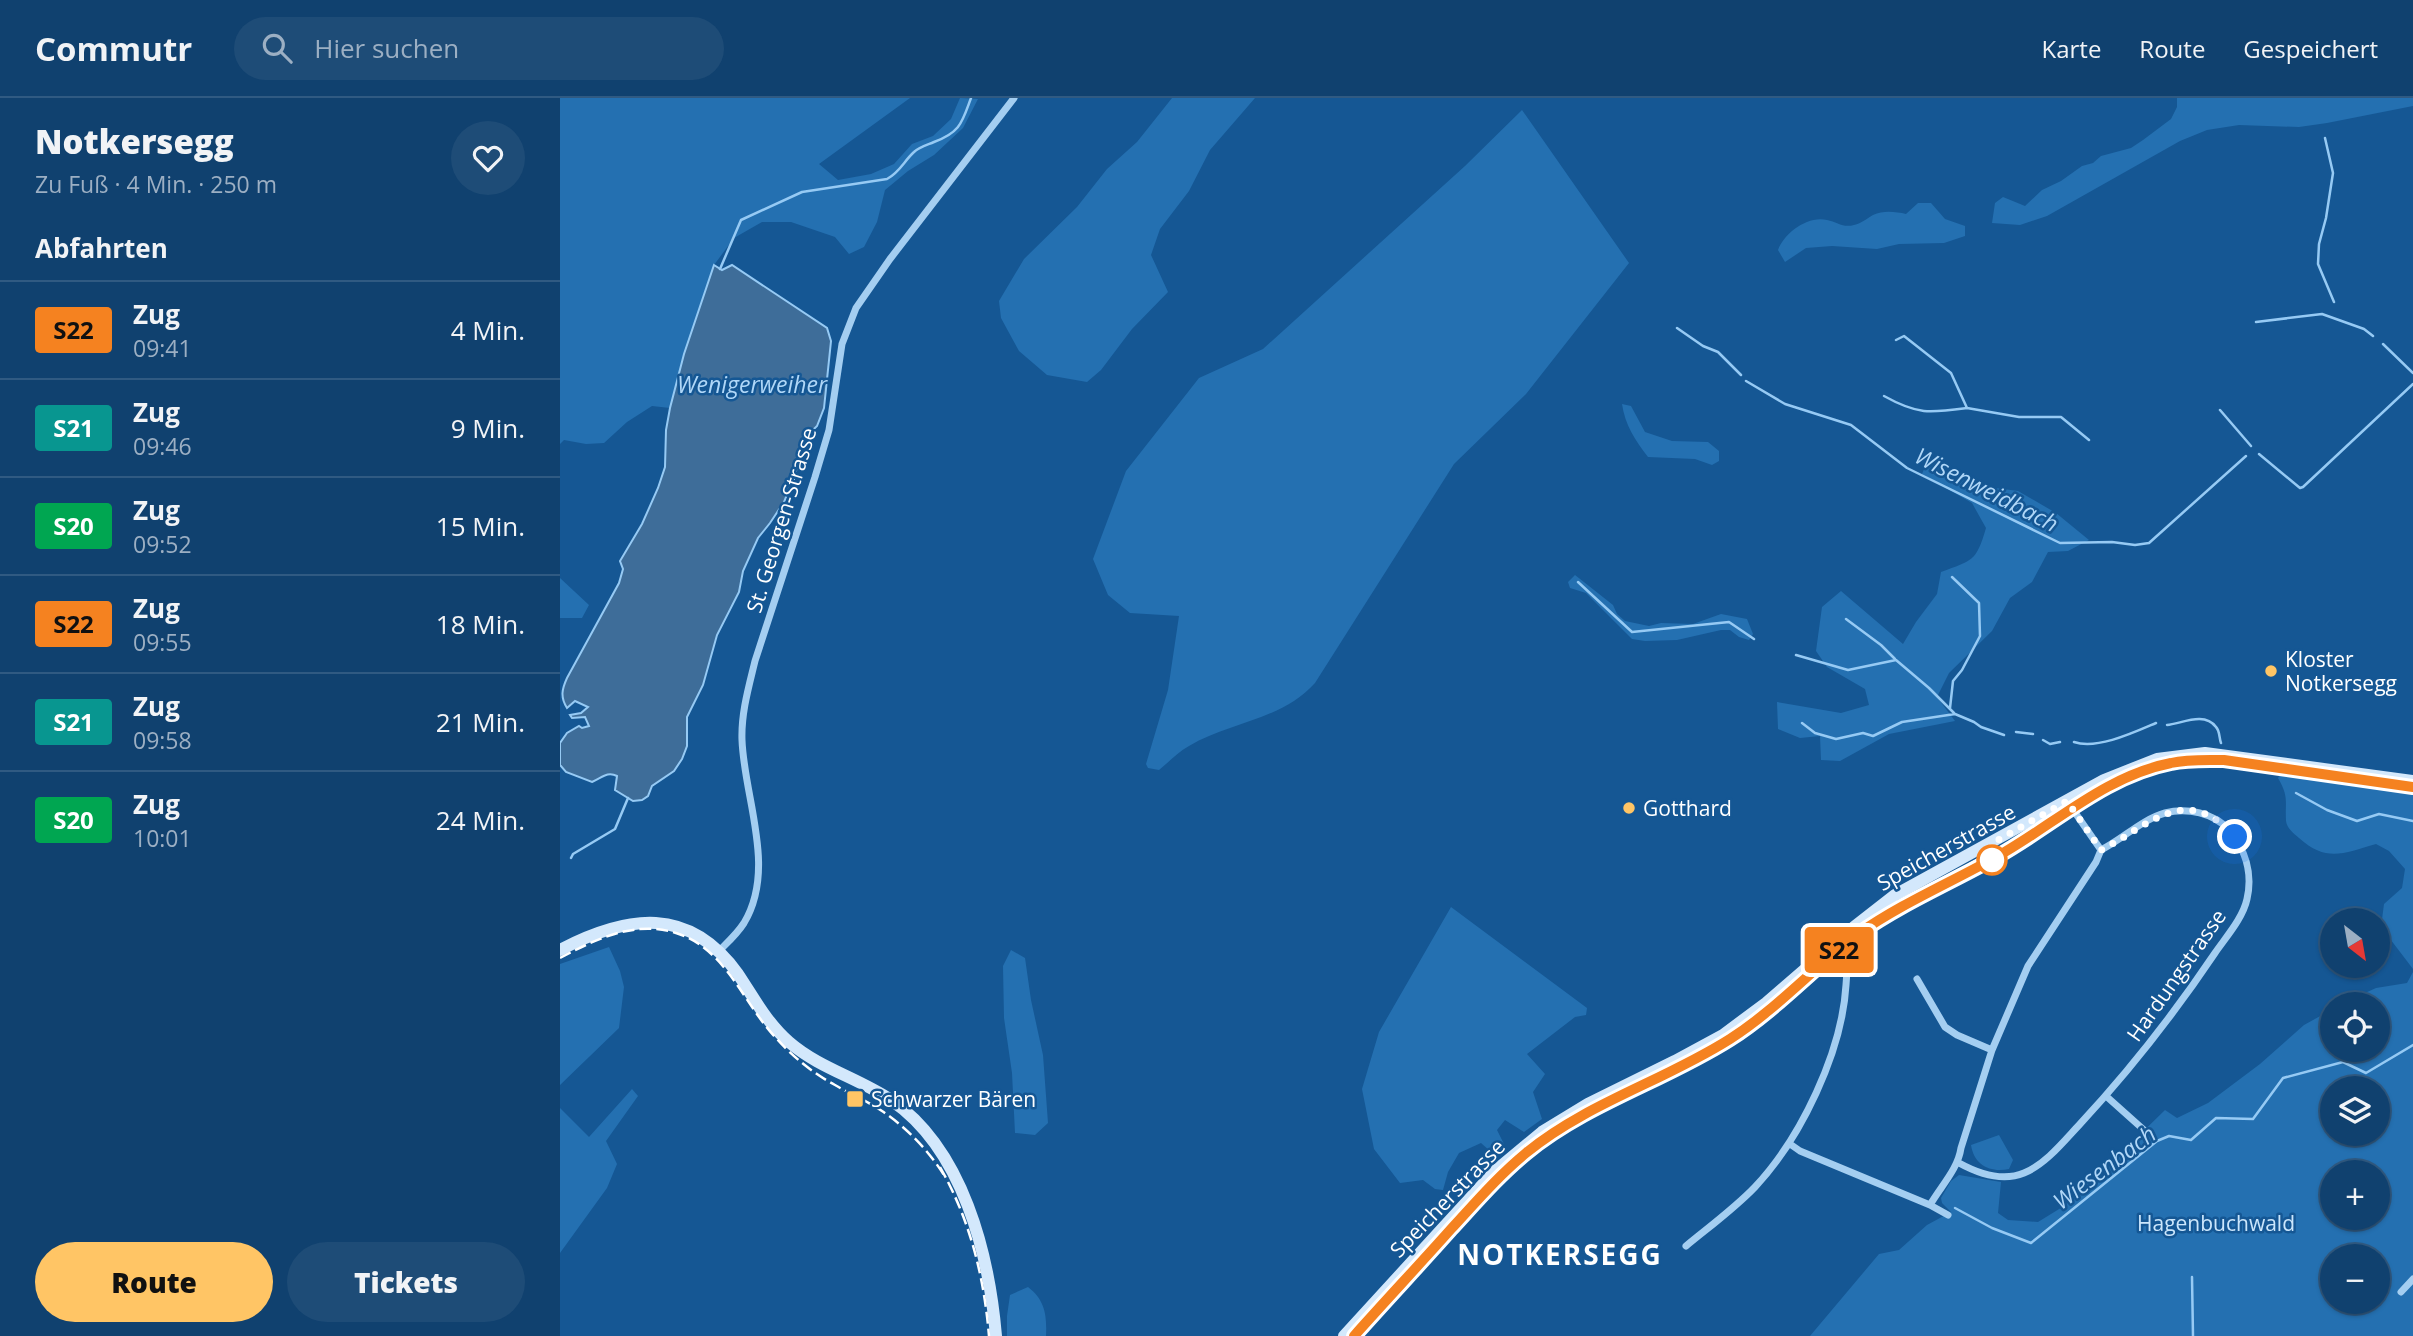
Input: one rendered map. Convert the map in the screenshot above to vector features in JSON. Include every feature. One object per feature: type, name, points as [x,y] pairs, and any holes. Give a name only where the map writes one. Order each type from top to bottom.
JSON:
[{"type":"main road","name":"Speicherstrasse","points":[[1345,1336],[1463,1205],[1521,1148],[1588,1104],[1723,1035],[1766,1003],[1871,912],[1903,891],[2067,801],[2133,767],[2157,759],[2189,754],[2235,755],[2413,781]]},
{"type":"main road","points":[[560,950],[615,926],[651,921],[691,931],[719,951],[739,975],[763,1013],[788,1041],[811,1058],[892,1101],[916,1122],[934,1144],[955,1180],[975,1227],[990,1283],[996,1336]]},
{"type":"street","name":"St. Georgen-Strasse","points":[[719,951],[743,924],[755,894],[758,867],[755,829],[744,767],[742,738],[746,700],[759,647],[829,430],[845,336],[864,294],[1014,98]]},
{"type":"street","points":[[1930,1205],[1959,1163],[1961,1148],[1992,1050],[2028,967],[2096,862],[2101,850],[2067,801]]},
{"type":"street","name":"Hardungstrasse","points":[[1959,1163],[1982,1174],[1997,1177],[2023,1173],[2038,1165],[2065,1141],[2146,1050],[2185,999],[2238,920],[2247,900],[2249,878],[2245,856],[2235,837],[2222,823],[2205,814],[2186,811],[2165,813],[2101,850]]},
{"type":"street","points":[[1686,1245],[1755,1188],[1790,1144],[1817,1092],[1836,1045],[1845,997],[1846,950],[1839,940]]},
{"type":"street","points":[[1917,979],[1945,1027],[1992,1050]]},
{"type":"street","points":[[2106,1097],[2144,1130]]},
{"type":"street","points":[[1790,1144],[1800,1151],[1948,1215]]},
{"type":"street","points":[[2401,1292],[2413,1279]]},
{"type":"green space","points":[[560,98],[910,98],[819,164],[838,180],[871,174],[894,164],[912,144],[933,136],[951,119],[960,98],[978,99],[963,128],[934,155],[885,190],[877,222],[864,247],[849,254],[835,237],[791,222],[762,222],[734,238],[714,265],[684,354],[670,408],[652,406],[627,422],[604,443],[586,444],[564,440],[560,444]]},
{"type":"green space","points":[[1172,98],[1255,98],[1210,150],[1189,191],[1160,229],[1151,255],[1168,292],[1132,329],[1101,370],[1087,382],[1047,375],[1019,351],[1001,318],[999,301],[1024,259],[1077,207],[1107,169],[1137,142]]},
{"type":"green space","points":[[2177,98],[2413,98],[2413,106],[2299,127],[2239,125],[2207,130],[2180,141],[2047,216],[2020,225],[1992,223],[1995,203],[2003,197],[2025,206],[2042,190],[2082,166],[2093,163],[2101,156],[2131,148],[2143,140],[2171,119],[2177,107]]},
{"type":"green space","points":[[1522,110],[1629,263],[1526,394],[1454,464],[1315,683],[1287,705],[1185,748],[1159,770],[1148,768],[1146,764],[1168,690],[1179,616],[1130,613],[1108,595],[1093,559],[1126,471],[1199,378],[1263,349],[1465,166]]},
{"type":"green space","points":[[1918,203],[1931,203],[1945,219],[1965,226],[1965,236],[1944,243],[1899,244],[1877,249],[1832,246],[1806,248],[1785,262],[1778,250],[1791,232],[1812,220],[1827,220],[1850,226],[1881,212],[1906,214]]},
{"type":"green space","points":[[1622,404],[1631,406],[1645,432],[1672,441],[1708,442],[1719,451],[1719,461],[1712,465],[1695,459],[1648,457],[1631,432]]},
{"type":"green space","points":[[1927,462],[1981,486],[2018,491],[2056,513],[2089,540],[2068,551],[2048,552],[2032,582],[2010,598],[1992,631],[1949,673],[1937,697],[1955,721],[1889,734],[1840,761],[1821,760],[1820,736],[1800,738],[1778,729],[1777,702],[1841,713],[1869,705],[1865,689],[1827,667],[1816,651],[1822,607],[1841,591],[1903,644],[1937,594],[1941,572],[1967,562],[1976,554],[1983,539],[1986,528],[1972,503],[1922,474]]},
{"type":"green space","points":[[1575,575],[1613,605],[1617,614],[1625,621],[1649,626],[1661,623],[1693,624],[1721,614],[1747,619],[1753,634],[1749,640],[1730,630],[1677,640],[1632,639],[1586,593],[1570,588],[1568,582]]},
{"type":"green space","points":[[560,578],[589,605],[582,618],[560,618]]},
{"type":"green space","points":[[2281,773],[2413,791],[2413,969],[2390,939],[2390,908],[2383,908],[2384,904],[2402,888],[2405,869],[2389,851],[2376,844],[2336,854],[2318,851],[2309,846],[2287,824],[2285,795],[2278,778]]},
{"type":"green space","points":[[1451,907],[1587,1008],[1586,1015],[1575,1017],[1527,1054],[1545,1074],[1533,1092],[1542,1119],[1524,1132],[1505,1120],[1497,1130],[1504,1144],[1500,1151],[1490,1151],[1481,1143],[1459,1153],[1448,1172],[1443,1190],[1435,1189],[1423,1180],[1400,1183],[1374,1149],[1362,1089],[1379,1032]]},
{"type":"green space","points":[[609,947],[624,987],[619,1028],[560,1085],[560,964]]},
{"type":"green space","points":[[1011,950],[1025,958],[1043,1055],[1048,1123],[1035,1135],[1015,1133],[1012,1073],[1004,1018],[1003,966]]},
{"type":"green space","name":"Hagenbuchwald","points":[[2413,972],[2413,1336],[1810,1336],[1879,1254],[1899,1250],[1927,1225],[1951,1212],[1941,1198],[1951,1181],[1959,1175],[2001,1182],[1998,1213],[2008,1220],[2038,1222],[2064,1206],[2094,1173],[2120,1154],[2165,1110],[2177,1118],[2208,1103],[2260,1064],[2304,1025],[2320,1016],[2320,1062],[2390,1062],[2390,992],[2367,992],[2407,983]]},
{"type":"green space","points":[[632,1089],[638,1096],[606,1141],[617,1164],[607,1188],[560,1253],[560,1108],[589,1137]]},
{"type":"green space","points":[[1999,1135],[2013,1160],[2009,1169],[1995,1170],[1984,1166],[1973,1152],[1971,1145]]},
{"type":"green space","points":[[1028,1287],[1044,1308],[1046,1336],[1007,1336],[1010,1295]]},
{"type":"water","name":"Wenigerweiher","points":[[714,265],[722,270],[732,265],[827,328],[831,341],[824,408],[817,426],[803,440],[804,458],[795,472],[793,486],[758,538],[743,571],[739,592],[717,635],[703,685],[687,717],[687,746],[682,759],[674,771],[652,786],[648,796],[633,801],[615,790],[617,776],[607,775],[592,782],[566,772],[560,765],[560,743],[567,733],[579,726],[589,726],[585,717],[572,718],[570,715],[581,713],[588,707],[575,701],[567,708],[563,700],[563,689],[619,583],[623,569],[620,561],[642,524],[658,488],[665,467],[666,430],[670,408],[684,354]]},
{"type":"waterway","points":[[720,269],[741,220],[802,192],[887,179],[916,150],[955,130],[971,98]]},
{"type":"waterway","points":[[2325,138],[2333,173],[2319,244],[2318,264],[2334,302]]},
{"type":"waterway","points":[[2256,322],[2322,314],[2364,329],[2373,336]]},
{"type":"waterway","name":"Wisenweidbach","points":[[1677,328],[1703,346],[1718,352],[1741,375]]},
{"type":"waterway","points":[[1896,340],[1904,336],[1951,373],[1967,408],[2019,417],[2061,417],[2089,440]]},
{"type":"waterway","points":[[2383,344],[2413,373]]},
{"type":"waterway","name":"Wisenweidbach","points":[[1746,381],[1785,404],[1851,425],[1907,468],[2060,543],[2149,543],[2246,456]]},
{"type":"waterway","points":[[2259,454],[2300,488],[2303,487],[2413,384]]},
{"type":"waterway","points":[[1884,396],[1906,407],[1924,411],[1967,408]]},
{"type":"waterway","points":[[2220,410],[2251,446]]},
{"type":"waterway","points":[[1950,708],[1953,681],[1980,636],[1979,603],[1952,577]]},
{"type":"waterway","points":[[1578,582],[1632,632],[1729,622],[1754,639]]},
{"type":"waterway","points":[[1846,619],[1895,659]]},
{"type":"waterway","points":[[1796,655],[1848,670],[1896,660],[1954,713]]},
{"type":"waterway","points":[[1802,723],[1815,733],[1836,739],[1863,733],[1873,736],[1902,722],[1955,714],[2004,735]]},
{"type":"waterway","points":[[2167,725],[2205,720],[2217,729],[2221,743]]},
{"type":"waterway","points":[[2074,742],[2105,742],[2156,723]]},
{"type":"waterway","points":[[2016,732],[2033,734]]},
{"type":"waterway","points":[[2043,740],[2050,744],[2060,742]]},
{"type":"waterway","name":"Wiesenbach","points":[[2296,793],[2327,810],[2357,821],[2379,814],[2413,821]]},
{"type":"waterway","points":[[571,858],[573,854],[615,829],[628,798]]},
{"type":"waterway","name":"Wiesenbach","points":[[1955,1208],[1992,1228],[2031,1243],[2157,1141],[2169,1136],[2191,1140],[2216,1118],[2253,1119],[2283,1078],[2343,1062],[2366,1073],[2413,1045]]},
{"type":"waterway","points":[[2192,1277],[2193,1336]]},
{"type":"railway","points":[[2055,820],[2083,801],[2135,773],[2186,760],[2224,760],[2413,787]]},
{"type":"railway","points":[[1354,1336],[1497,1180],[1547,1137],[1592,1110],[1698,1058],[1731,1038],[1901,901],[2063,814]]},
{"type":"railway","points":[[560,958],[602,938],[631,930],[661,930],[694,941],[709,951],[721,964],[765,1025],[790,1052],[819,1076],[876,1107],[900,1125],[931,1157],[944,1175]]},
{"type":"railway","points":[[940,1167],[960,1207],[974,1249],[989,1336]]},
{"type":"train","name":"S22","points":[[1354,1336],[1511,1165],[1547,1137],[1592,1110],[1698,1058],[1731,1038],[1880,919],[2008,850],[2119,781],[2151,767],[2171,762],[2224,760],[2413,787]]},
{"type":"place","name":"Kloster Notkersegg","points":[[2271,671]]},
{"type":"place","name":"Gotthard","points":[[1629,808]]},
{"type":"place","name":"Schwarzer Bären","points":[[855,1099]]},
{"type":"district","name":"NOTKERSEGG","points":[[1560,1254]]},
{"type":"route","points":[[1992,860],[1991,844],[2067,801],[2101,850],[2165,813],[2186,811],[2205,814],[2222,823],[2235,837]]}]
